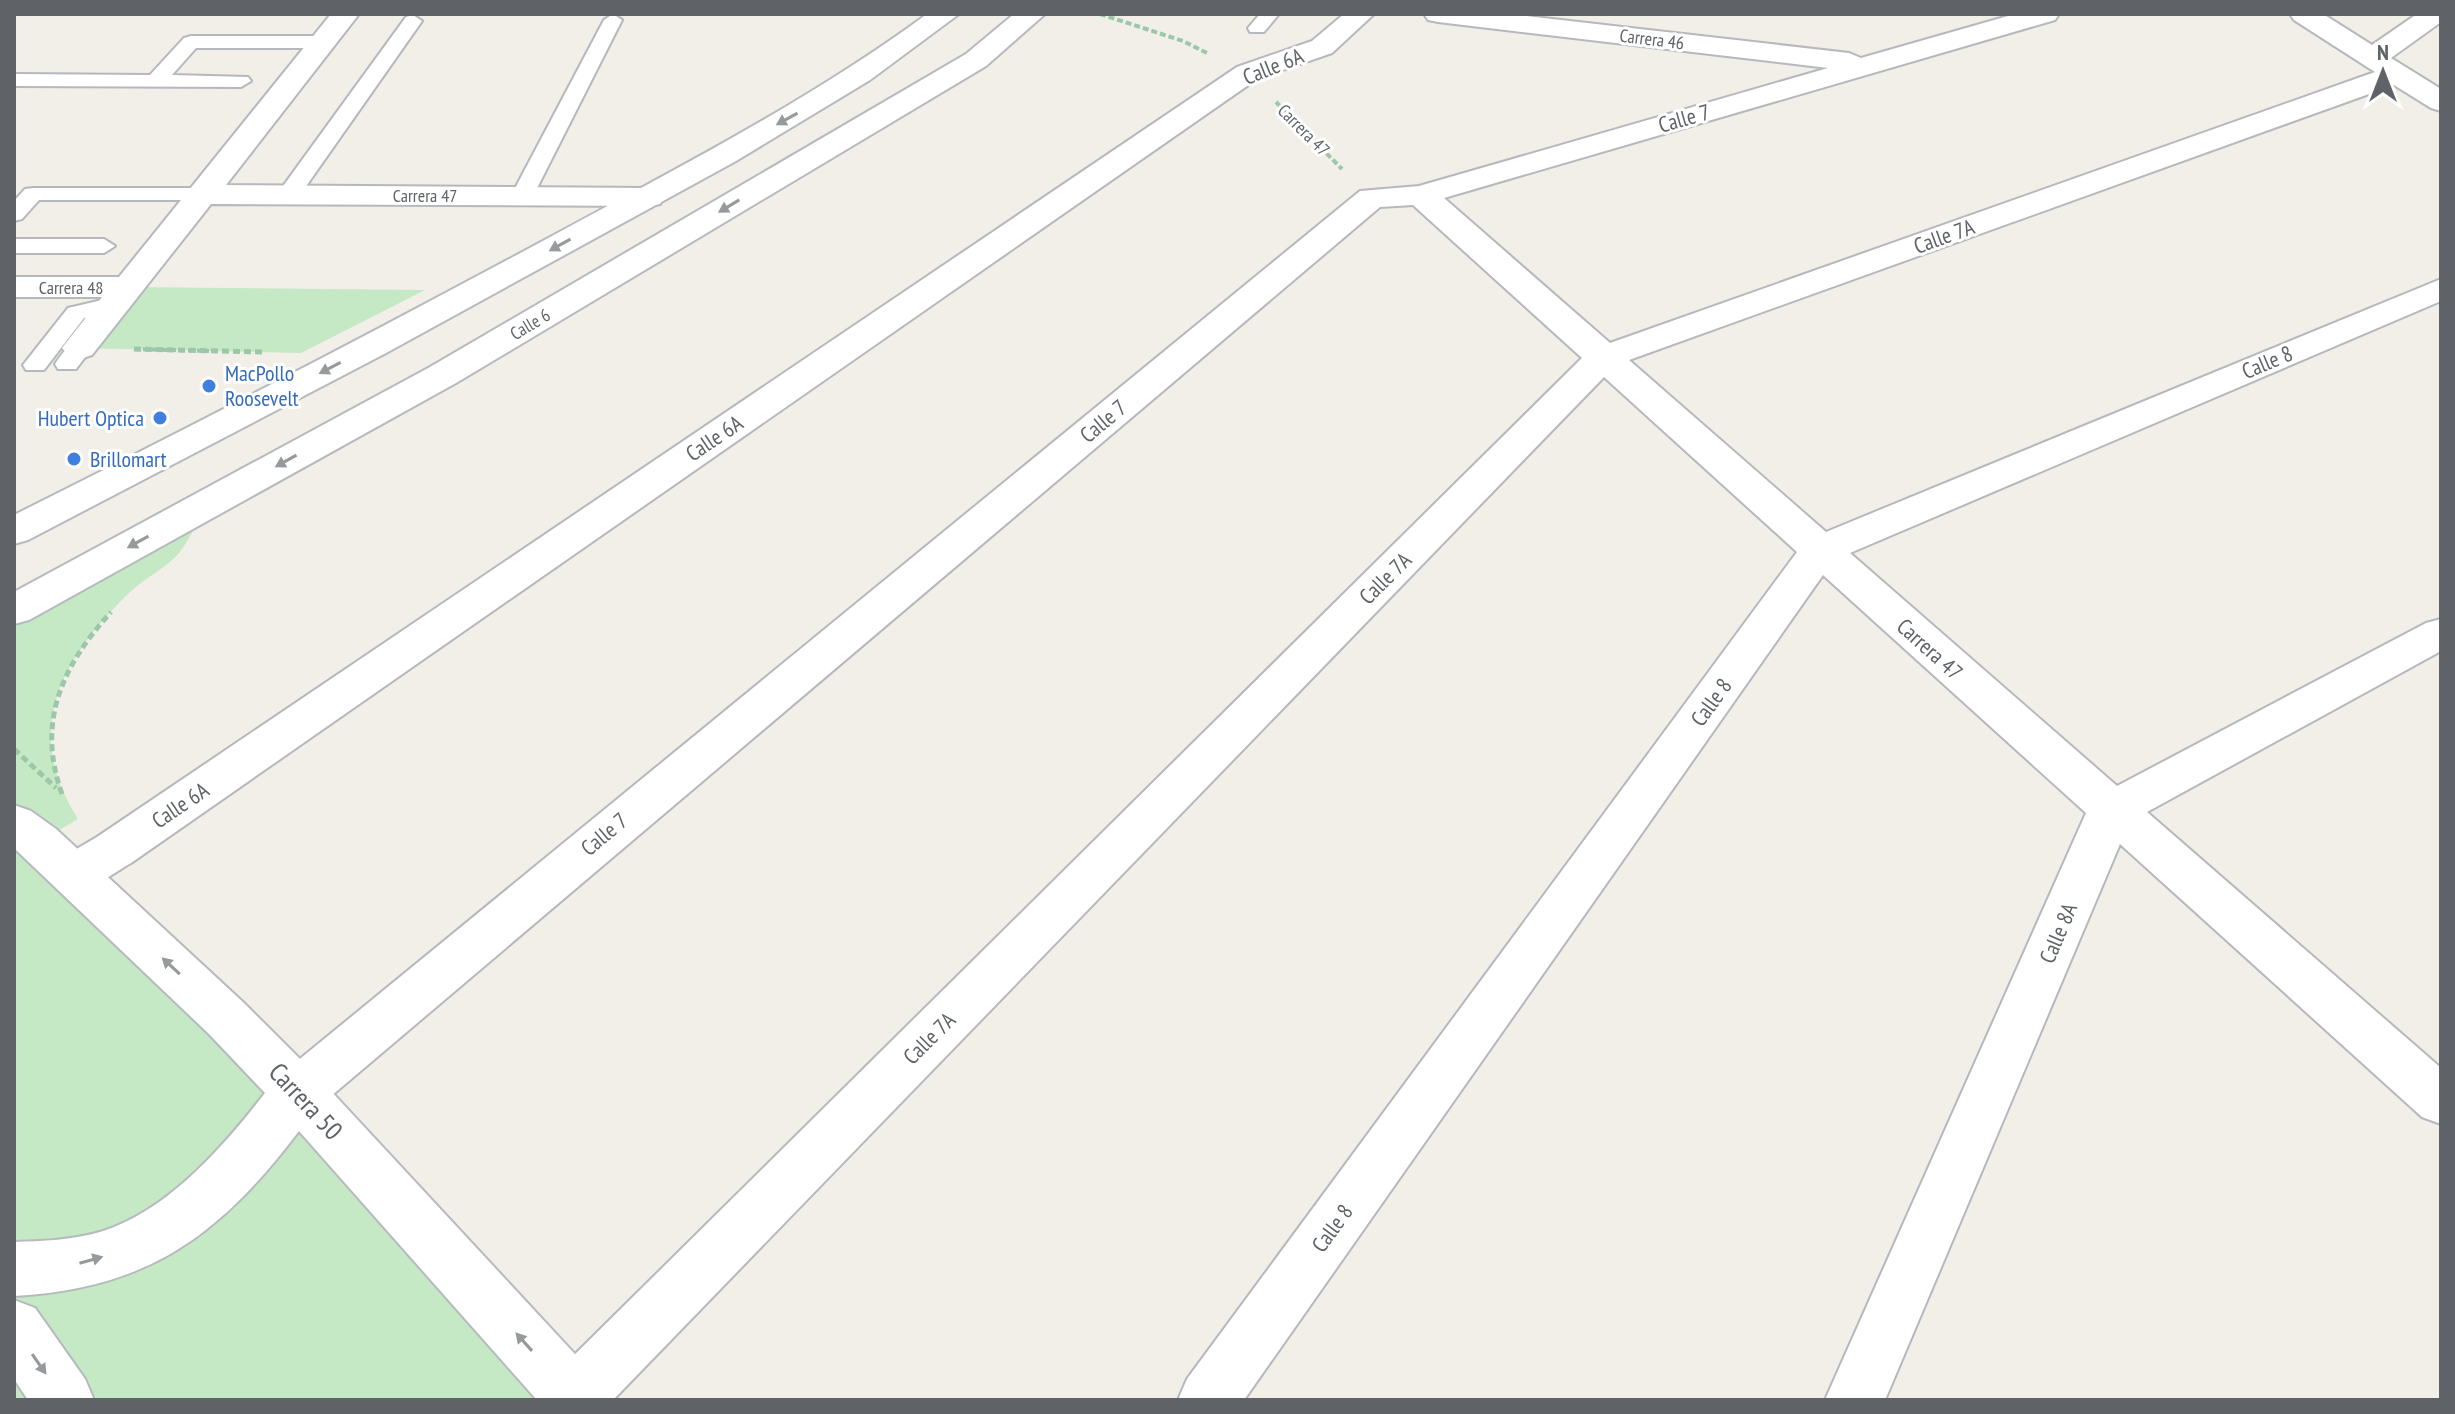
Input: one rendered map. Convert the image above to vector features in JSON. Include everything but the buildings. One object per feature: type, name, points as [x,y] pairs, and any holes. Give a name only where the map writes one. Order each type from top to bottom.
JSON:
[{"type":"street","points":[[74,356],[345,14]]},
{"type":"street","points":[[14,531],[470,295],[649,197],[828,96],[945,14]]},
{"type":"street","name":"Calle 6","points":[[14,610],[443,375],[976,60],[1031,14]]},
{"type":"street","name":"Calle 6A","points":[[35,842],[140,832],[1247,73],[1322,47],[1360,14]]},
{"type":"street","name":"Carrera 46","points":[[1438,14],[1866,64]]},
{"type":"street","name":"Calle 7","points":[[14,1269],[70,1266],[135,1245],[196,1207],[243,1163],[298,1092],[1371,198],[1421,195],[2045,14]]},
{"type":"street","points":[[2304,14],[2441,102]]},
{"type":"street","name":"Calle 7A","points":[[575,1398],[1602,358],[2385,66],[2435,14]]},
{"type":"street","points":[[828,96],[976,60]]},
{"type":"street","name":"Carrera 47","points":[[202,194],[649,197]]},
{"type":"street","name":"Carrera 47","points":[[1421,195],[2441,1101]]},
{"type":"street","name":"Carrera 48","points":[[14,287],[122,296]]},
{"type":"street","name":"Calle 8","points":[[1208,1400],[1820,550],[2441,289]]},
{"type":"street","points":[[443,375],[470,295]]},
{"type":"street","points":[[14,519],[107,484]]},
{"type":"street","points":[[2111,810],[2441,633]]},
{"type":"street","name":"Calle 8A","points":[[1855,1400],[2111,810]]},
{"type":"street","name":"Carrera 50","points":[[35,842],[227,1019],[298,1092],[575,1398]]},
{"type":"street","points":[[14,1328],[64,1400]]},
{"type":"lane","points":[[522,196],[613,20]]},
{"type":"lane","points":[[289,194],[413,21]]},
{"type":"lane","points":[[156,80],[191,42],[322,42]]},
{"type":"lane","points":[[14,80],[241,81]]},
{"type":"lane","points":[[14,214],[33,194],[202,194]]},
{"type":"lane","points":[[14,246],[104,246]]},
{"type":"lane","points":[[35,365],[76,313],[122,296]]},
{"type":"path","name":"Carrera 47","points":[[1100,14],[1183,41],[1247,73],[1371,198]]},
{"type":"path","points":[[74,356],[270,353]]},
{"type":"path","points":[[60,791],[51,761],[50,727],[58,693],[74,658],[111,611]]},
{"type":"path","points":[[14,749],[60,791],[78,819],[35,842]]},
{"type":"green space","points":[[128,287],[425,290],[301,353],[80,348]]},
{"type":"green space","points":[[206,505],[179,553],[130,592],[106,617],[69,669],[57,697],[51,725],[53,755],[61,786],[78,819],[40,841],[577,1400],[14,1400],[14,610]]},
{"type":"place","name":"MacPollo Roosevelt","points":[[209,386]]},
{"type":"place","name":"Hubert Optica","points":[[160,418]]},
{"type":"place","name":"Brillomart","points":[[74,459]]}]
